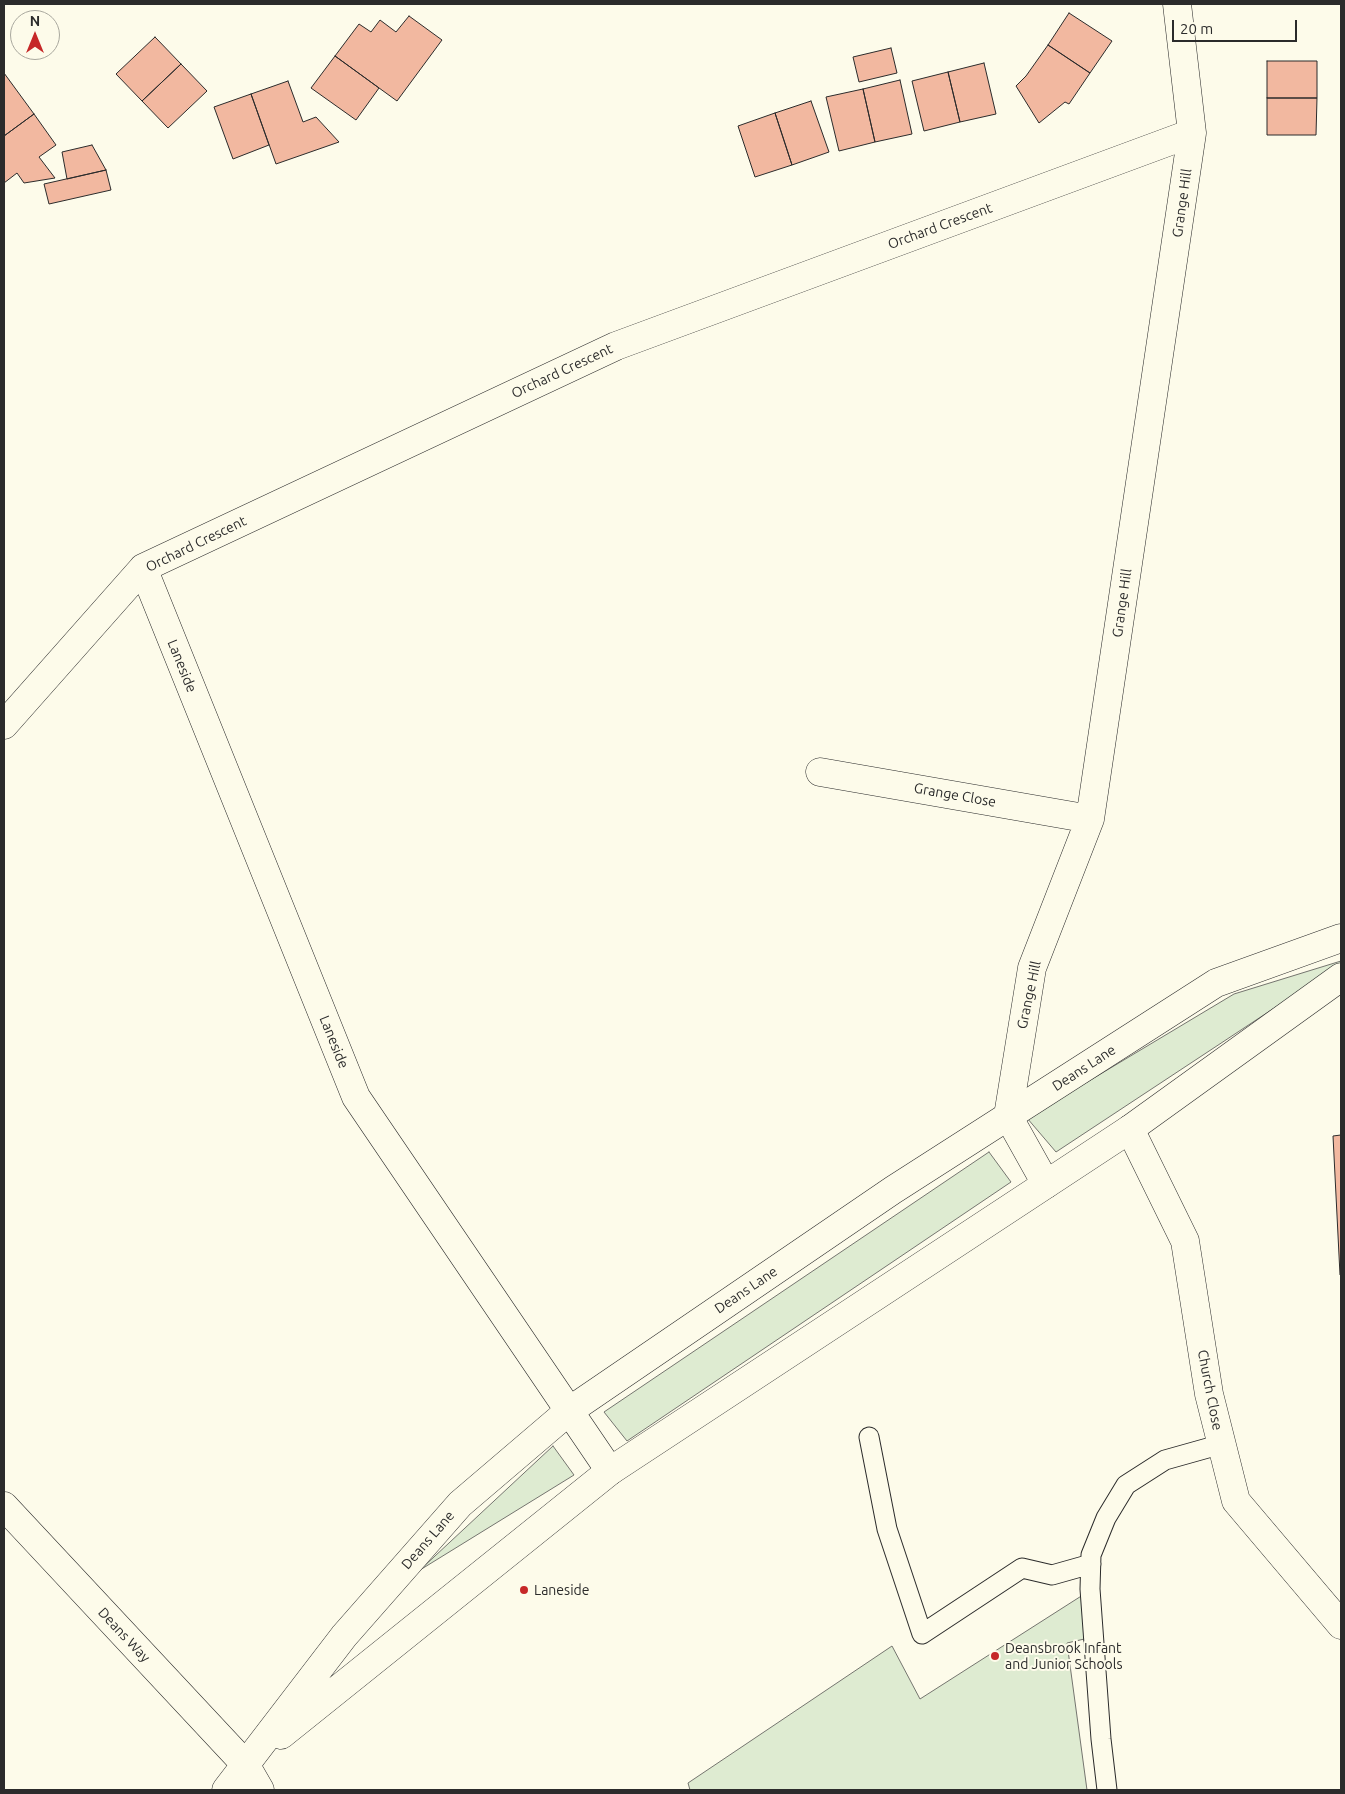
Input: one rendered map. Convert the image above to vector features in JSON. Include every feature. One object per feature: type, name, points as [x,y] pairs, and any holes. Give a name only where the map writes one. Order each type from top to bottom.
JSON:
[{"type":"street","name":"Grange Hill","points":[[1008,1116],[1032,968],[1090,818],[1192,133],[1177,4]]},
{"type":"street","name":"Orchard Crescent","points":[[4,725],[142,568],[616,346],[1192,133]]},
{"type":"street","name":"Laneside","points":[[142,568],[356,1097],[610,1471]]},
{"type":"street","name":"Grange Close","points":[[820,772],[1090,818]]},
{"type":"street","name":"Deans Lane","points":[[226,1790],[344,1636],[460,1504],[569,1411],[893,1190],[1216,983],[1341,938]]},
{"type":"street","name":"Deans Lane","points":[[245,1764],[610,1471],[1130,1129],[1341,977]]},
{"type":"street","points":[[1008,1116],[1046,1184]]},
{"type":"street","name":"Church Close","points":[[1130,1129],[1185,1241],[1209,1394],[1236,1501],[1341,1625]]},
{"type":"street","name":"Deans Way","points":[[4,1506],[245,1764],[260,1790]]},
{"type":"lane","points":[[869,1437],[887,1529],[922,1634],[1022,1568],[1052,1575],[1091,1564]]},
{"type":"lane","points":[[1107,1790],[1090,1598],[1091,1555],[1106,1518],[1126,1485],[1165,1460],[1222,1444]]},
{"type":"green space","points":[[1341,961],[1341,964],[1056,1152],[1027,1118],[1234,994]]},
{"type":"green space","points":[[989,1152],[1011,1182],[627,1441],[604,1412]]},
{"type":"green space","points":[[553,1446],[574,1475],[420,1570]]},
{"type":"green space","points":[[1086,1593],[1093,1637],[1067,1643],[1087,1790],[690,1790],[688,1783],[892,1646],[920,1699]]},
{"type":"building","points":[[1069,13],[1112,41],[1090,73],[1048,45]]},
{"type":"building","points":[[409,16],[442,40],[397,101],[335,56],[359,24],[371,32],[380,20],[396,32]]},
{"type":"building","points":[[155,37],[181,64],[142,101],[116,74]]},
{"type":"building","points":[[1048,45],[1090,73],[1069,104],[1065,102],[1039,123],[1016,86],[1026,76]]},
{"type":"building","points":[[891,48],[897,73],[859,82],[853,57]]},
{"type":"building","points":[[335,56],[379,88],[356,120],[311,88]]},
{"type":"building","points":[[1267,61],[1317,61],[1317,98],[1267,98]]},
{"type":"building","points":[[984,63],[996,114],[960,122],[948,72]]},
{"type":"building","points":[[181,64],[207,91],[168,128],[142,101]]},
{"type":"building","points":[[948,72],[960,122],[924,131],[912,81]]},
{"type":"building","points":[[4,73],[34,114],[4,136]]},
{"type":"building","points":[[900,80],[912,134],[875,142],[863,89]]},
{"type":"building","points":[[288,81],[303,122],[316,117],[339,142],[276,164],[251,94]]},
{"type":"building","points":[[863,89],[875,142],[839,151],[826,97]]},
{"type":"building","points":[[251,94],[269,145],[233,159],[214,107]]},
{"type":"building","points":[[1267,98],[1317,98],[1316,135],[1267,135]]},
{"type":"building","points":[[811,101],[829,152],[792,165],[775,113]]},
{"type":"building","points":[[775,113],[792,165],[755,177],[738,126]]},
{"type":"building","points":[[34,114],[56,145],[39,157],[55,178],[24,183],[17,173],[4,183],[4,136]]},
{"type":"building","points":[[92,145],[106,170],[67,179],[62,152]]},
{"type":"building","points":[[106,170],[111,190],[49,204],[44,184]]},
{"type":"building","points":[[1341,1135],[1341,1275],[1340,1275],[1333,1136]]},
{"type":"place","name":"Laneside","points":[[524,1590]]},
{"type":"place","name":"Deansbrook Infant and Junior Schools","points":[[995,1656]]}]
